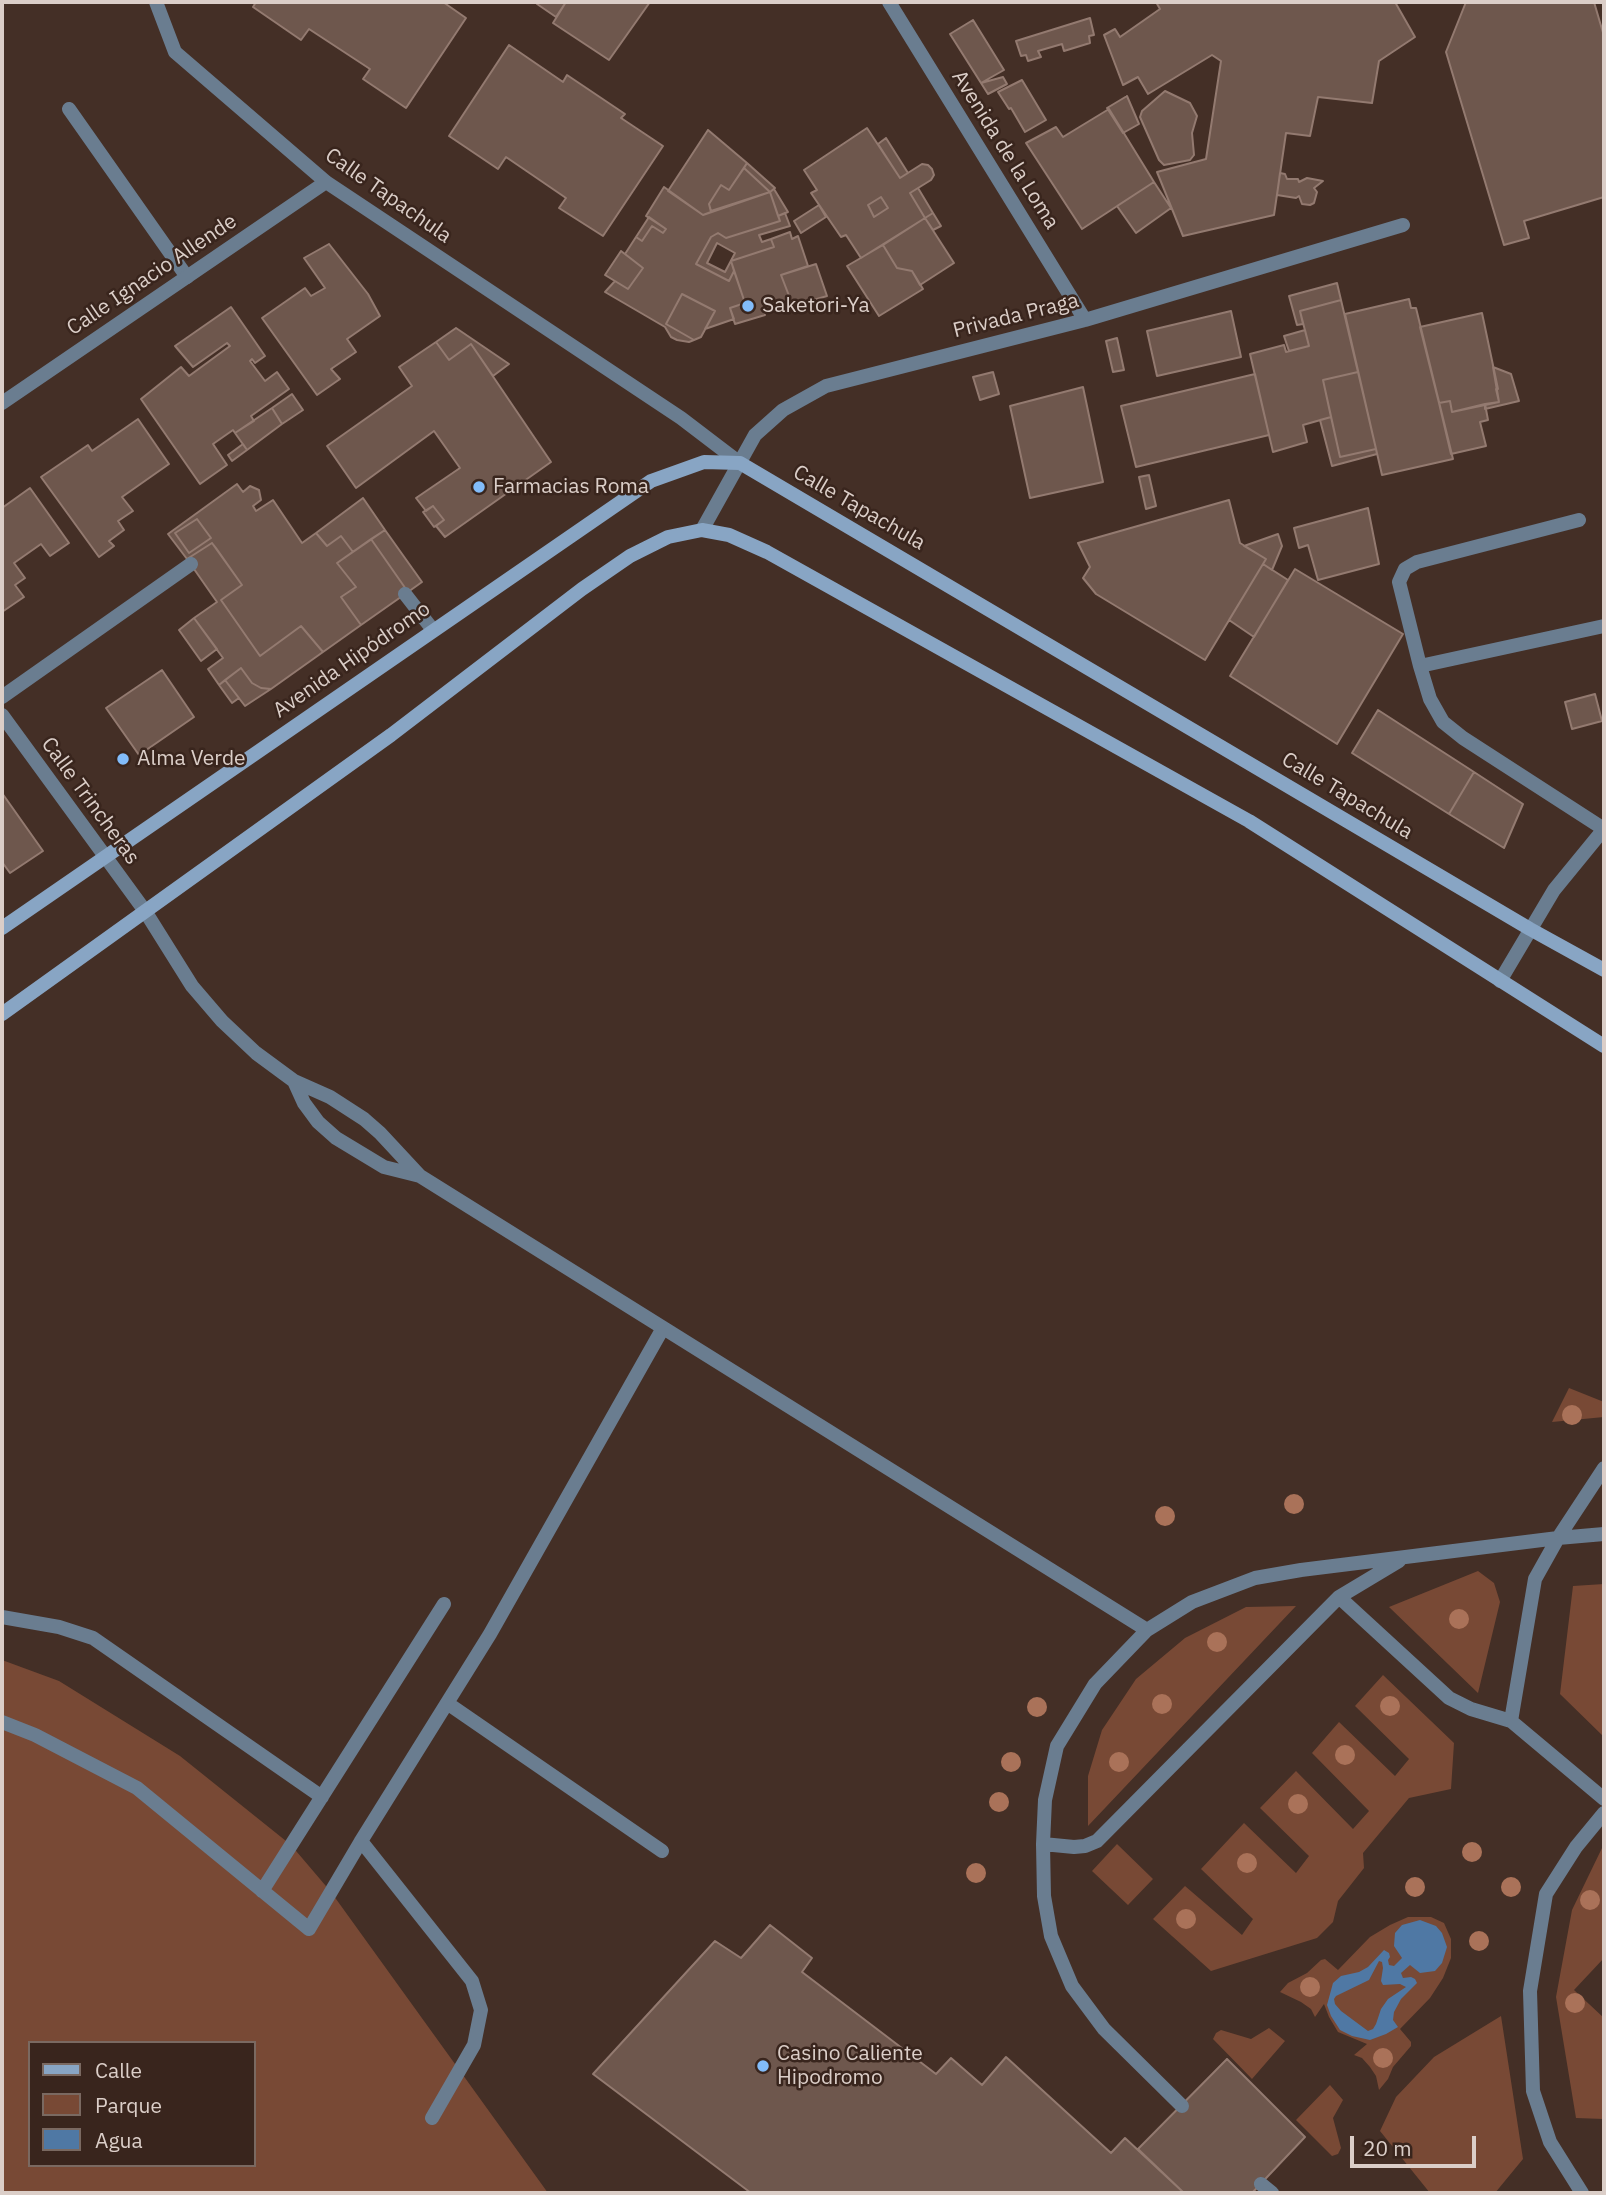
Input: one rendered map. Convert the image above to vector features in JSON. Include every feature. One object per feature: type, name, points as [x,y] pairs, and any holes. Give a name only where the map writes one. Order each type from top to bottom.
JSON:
[{"type":"main road","name":"Avenida Hipódromo","points":[[2,929],[651,481],[704,462],[740,463]]},
{"type":"main road","name":"Calle Tapachula","points":[[740,463],[1604,970]]},
{"type":"main road","points":[[2,1014],[391,735],[582,589],[631,556],[668,537],[702,530],[729,535],[767,552],[1249,821],[1604,1046]]},
{"type":"street","name":"Avenida de la Loma","points":[[889,2],[1085,320]]},
{"type":"street","name":"Calle Tapachula","points":[[156,3],[174,52],[326,182],[681,418],[740,463]]},
{"type":"street","points":[[69,109],[187,277]]},
{"type":"street","name":"Calle Ignacio Allende","points":[[2,403],[326,182]]},
{"type":"street","name":"Privada Praga","points":[[702,530],[755,435],[783,410],[827,386],[1085,320],[1403,225]]},
{"type":"street","points":[[1500,981],[1554,890],[1604,829],[1462,738],[1443,722],[1430,699],[1399,582],[1405,569],[1417,562],[1579,520]]},
{"type":"street","points":[[2,698],[191,564]]},
{"type":"street","points":[[405,594],[433,630]]},
{"type":"street","points":[[1420,666],[1604,626]]},
{"type":"street","name":"Calle Trincheras","points":[[2,715],[145,911],[192,986],[222,1021],[256,1053],[294,1081]]},
{"type":"street","points":[[294,1081],[304,1103],[318,1122],[336,1138],[384,1167],[421,1176]]},
{"type":"street","points":[[294,1081],[330,1097],[365,1119],[421,1176],[1147,1630]]},
{"type":"street","points":[[2,1722],[35,1735],[137,1788],[309,1929],[490,1633],[663,1328]]},
{"type":"street","points":[[1511,1721],[1535,1579],[1558,1538],[1604,1468]]},
{"type":"street","points":[[1182,2106],[1104,2029],[1072,1986],[1051,1936],[1044,1896],[1045,1800],[1057,1746],[1095,1684],[1147,1630],[1192,1602],[1255,1578],[1301,1570],[1604,1534]]},
{"type":"street","points":[[1043,1844],[1074,1847],[1097,1841],[1339,1597],[1404,1559]]},
{"type":"street","points":[[1339,1597],[1449,1698],[1471,1709],[1511,1721],[1604,1799]]},
{"type":"street","points":[[262,1891],[444,1604]]},
{"type":"street","points":[[2,1617],[59,1627],[93,1638],[322,1797]]},
{"type":"street","points":[[447,1703],[662,1851]]},
{"type":"street","points":[[1582,2193],[1550,2142],[1533,2091],[1530,1991],[1546,1894],[1576,1847],[1604,1813]]},
{"type":"street","points":[[361,1841],[471,1981],[481,2010],[474,2045],[432,2118]]},
{"type":"green space","points":[[1569,1388],[1604,1402],[1604,1417],[1552,1422]]},
{"type":"green space","points":[[1478,1571],[1494,1583],[1500,1602],[1478,1693],[1389,1607]]},
{"type":"green space","points":[[1604,1584],[1604,1737],[1560,1694],[1573,1586]]},
{"type":"green space","points":[[1296,1606],[1088,1826],[1088,1776],[1102,1730],[1136,1679],[1185,1638],[1246,1607]]},
{"type":"green space","points":[[2,1660],[59,1681],[180,1756],[291,1845],[331,1892],[548,2193],[2,2193]]},
{"type":"green space","points":[[1383,1675],[1454,1743],[1451,1789],[1409,1798],[1363,1853],[1364,1868],[1338,1901],[1333,1922],[1317,1938],[1211,1971],[1153,1919],[1185,1886],[1242,1935],[1253,1919],[1201,1869],[1244,1823],[1296,1873],[1309,1856],[1260,1808],[1296,1771],[1353,1829],[1369,1811],[1312,1753],[1339,1722],[1395,1776],[1409,1759],[1355,1706]]},
{"type":"green space","points":[[1117,1844],[1153,1879],[1128,1905],[1092,1871]]},
{"type":"green space","points":[[1602,1848],[1604,1958],[1574,1990],[1604,2018],[1604,2119],[1576,2118],[1556,1997],[1572,1910]]},
{"type":"green space","points":[[1408,1917],[1431,1917],[1444,1923],[1451,1939],[1451,1958],[1443,1978],[1430,1998],[1400,2029],[1411,2042],[1411,2046],[1393,2067],[1379,2090],[1376,2076],[1370,2067],[1362,2058],[1354,2055],[1367,2044],[1338,2032],[1324,2004],[1315,2017],[1311,2009],[1280,1992],[1288,1983],[1307,1973],[1321,1960],[1325,1959],[1338,1970],[1370,1937]]},
{"type":"green space","points":[[1501,2016],[1523,2159],[1495,2193],[1430,2193],[1380,2131],[1396,2097],[1434,2057]]},
{"type":"green space","points":[[1269,2028],[1285,2041],[1252,2079],[1213,2039],[1221,2030],[1251,2039]]},
{"type":"green space","points":[[1330,2085],[1343,2100],[1333,2118],[1341,2148],[1338,2154],[1332,2156],[1296,2120]]},
{"type":"water","points":[[1420,1920],[1436,1926],[1447,1947],[1442,1963],[1435,1971],[1420,1973],[1410,1965],[1401,1973],[1403,1978],[1411,1977],[1417,1983],[1401,1999],[1394,2012],[1393,2020],[1398,2027],[1370,2040],[1340,2030],[1327,2005],[1333,1983],[1341,1976],[1368,1967],[1384,1950],[1389,1953],[1389,1965],[1394,1966],[1402,1958],[1394,1946],[1395,1933],[1402,1925]],"holes":[[[1379,1961],[1382,1962],[1383,1985],[1400,1984],[1406,1987],[1388,1999],[1373,2029],[1368,2031],[1341,2011],[1334,1999],[1369,1980]]]},
{"type":"building","points":[[256,2],[443,2],[466,18],[406,108],[363,79],[370,69],[309,29],[301,40],[253,7]]},
{"type":"building","points":[[566,2],[556,17],[537,4]]},
{"type":"building","points":[[566,2],[650,2],[609,60],[553,23]]},
{"type":"building","points":[[1156,2],[1395,2],[1415,37],[1379,61],[1372,103],[1318,97],[1310,136],[1286,133],[1274,215],[1183,236],[1157,172],[1206,159],[1221,61],[1212,55],[1148,94],[1138,77],[1123,85],[1104,35],[1115,29],[1120,37],[1160,9]]},
{"type":"building","points":[[1466,2],[1594,2],[1604,36],[1604,197],[1524,221],[1529,238],[1504,245],[1446,52]]},
{"type":"building","points":[[1090,18],[1094,35],[1089,36],[1090,43],[1064,51],[1062,44],[1038,51],[1041,57],[1028,61],[1026,55],[1021,56],[1016,41]]},
{"type":"building","points":[[973,20],[1004,70],[981,83],[950,34]]},
{"type":"building","points":[[509,45],[563,82],[567,75],[625,114],[621,118],[663,146],[603,236],[559,208],[566,198],[506,157],[498,169],[449,136]]},
{"type":"building","points":[[1003,77],[1007,84],[988,94],[981,83]]},
{"type":"building","points":[[1022,80],[1046,120],[1025,132],[998,92]]},
{"type":"building","points":[[1165,91],[1190,103],[1197,116],[1192,133],[1194,155],[1190,160],[1164,165],[1159,160],[1140,117],[1142,111]]},
{"type":"building","points":[[1127,96],[1139,124],[1123,133],[1107,108]]},
{"type":"building","points":[[1109,109],[1154,182],[1082,229],[1026,143],[1056,127],[1063,137]]},
{"type":"building","points":[[867,128],[900,178],[922,164],[932,169],[934,175],[931,180],[910,193],[925,218],[861,258],[846,235],[841,237],[811,193],[817,190],[804,170]],"holes":[[[881,197],[888,208],[874,217],[868,205]]]},
{"type":"building","points":[[708,130],[747,163],[729,190],[721,185],[709,204],[711,212],[703,215],[668,191]]},
{"type":"building","points":[[886,138],[908,173],[900,178],[878,144]]},
{"type":"building","points":[[747,163],[775,188],[770,192],[744,168]]},
{"type":"building","points":[[744,168],[770,192],[711,211],[709,204],[721,185],[729,190]]},
{"type":"building","points":[[1280,173],[1285,174],[1287,179],[1298,179],[1299,182],[1307,178],[1323,181],[1314,188],[1317,192],[1314,203],[1302,204],[1299,196],[1296,198],[1277,195]]},
{"type":"building","points":[[1154,182],[1171,208],[1136,233],[1117,206]]},
{"type":"building","points":[[664,187],[703,215],[770,192],[780,221],[726,238],[718,233],[711,237],[696,264],[729,281],[734,271],[745,303],[730,308],[734,319],[705,329],[715,311],[682,294],[666,324],[694,340],[689,342],[671,337],[665,327],[605,292],[615,281],[628,289],[643,268],[625,254],[636,237],[642,241],[652,226],[663,233],[666,229],[646,216]]},
{"type":"building","points":[[918,188],[933,213],[925,218],[910,193]]},
{"type":"building","points":[[774,189],[788,212],[778,216],[770,192]]},
{"type":"building","points":[[881,197],[888,208],[874,217],[868,205]]},
{"type":"building","points":[[819,205],[826,217],[801,233],[794,221]]},
{"type":"building","points":[[785,213],[790,226],[759,235],[762,242],[771,239],[774,247],[731,261],[734,271],[729,281],[696,264],[711,237],[718,233],[726,238],[780,221],[778,216]],"holes":[[[717,243],[735,253],[725,272],[707,263]]]},
{"type":"building","points":[[933,213],[941,226],[933,230],[925,218]]},
{"type":"building","points":[[649,217],[666,229],[663,233],[652,226],[642,241],[636,237]]},
{"type":"building","points":[[925,218],[954,263],[920,285],[912,271],[897,268],[883,245]]},
{"type":"building","points":[[790,232],[792,239],[798,236],[808,266],[781,275],[791,301],[764,309],[765,315],[735,324],[730,308],[745,303],[731,261],[774,247],[771,239]]},
{"type":"building","points":[[329,244],[368,294],[380,316],[347,339],[356,352],[331,369],[340,379],[317,395],[262,318],[305,288],[311,296],[325,288],[304,258]]},
{"type":"building","points":[[883,245],[897,268],[912,271],[923,289],[879,316],[847,266]]},
{"type":"building","points":[[621,251],[643,268],[628,289],[605,275]]},
{"type":"building","points":[[816,264],[827,296],[793,306],[781,275]]},
{"type":"building","points":[[1337,283],[1341,300],[1300,311],[1303,324],[1297,325],[1289,296]]},
{"type":"building","points":[[682,294],[715,311],[701,337],[694,340],[666,324]]},
{"type":"building","points":[[1409,299],[1411,308],[1416,308],[1453,459],[1382,475],[1345,314]]},
{"type":"building","points":[[1341,300],[1358,372],[1323,380],[1331,417],[1303,425],[1307,442],[1273,452],[1250,354],[1284,345],[1286,352],[1309,346],[1300,311]]},
{"type":"building","points":[[231,307],[265,356],[255,363],[252,359],[250,361],[265,381],[277,372],[289,389],[251,416],[254,421],[235,433],[233,430],[213,444],[227,465],[200,484],[141,399],[181,367],[189,376],[230,346],[227,343],[193,367],[175,346]]},
{"type":"building","points":[[1231,311],[1241,357],[1157,376],[1147,331]]},
{"type":"building","points":[[1482,313],[1499,402],[1452,412],[1450,401],[1439,403],[1420,327]]},
{"type":"building","points":[[456,328],[509,364],[493,376],[471,344],[449,360],[436,342]]},
{"type":"building","points":[[1305,330],[1309,346],[1289,351],[1284,336]]},
{"type":"building","points":[[1117,338],[1124,370],[1113,372],[1106,341]]},
{"type":"building","points":[[436,342],[449,360],[471,344],[551,462],[445,537],[436,526],[444,520],[433,506],[426,511],[416,498],[460,468],[434,431],[356,488],[327,446],[412,386],[399,367]]},
{"type":"building","points":[[1493,367],[1511,374],[1519,401],[1485,409],[1485,404],[1499,402]]},
{"type":"building","points":[[993,372],[999,394],[980,400],[973,377]]},
{"type":"building","points":[[1358,372],[1376,449],[1340,457],[1323,380]]},
{"type":"building","points":[[1255,374],[1269,435],[1136,467],[1121,406]]},
{"type":"building","points":[[1083,387],[1103,482],[1030,498],[1010,406]]},
{"type":"building","points":[[1083,387],[1103,482],[1030,498],[1010,406]]},
{"type":"building","points":[[1083,387],[1103,482],[1030,498],[1010,406]]},
{"type":"building","points":[[292,394],[303,410],[282,424],[272,408]]},
{"type":"building","points":[[1450,401],[1452,412],[1485,404],[1488,420],[1480,422],[1486,446],[1451,454],[1439,403]]},
{"type":"building","points":[[272,408],[282,424],[247,450],[235,433]]},
{"type":"building","points":[[1331,417],[1340,457],[1376,449],[1377,454],[1332,466],[1320,420]]},
{"type":"building","points":[[138,419],[169,464],[122,497],[133,511],[118,521],[124,530],[109,541],[114,546],[99,557],[41,477],[88,445],[92,451]]},
{"type":"building","points":[[243,444],[247,450],[232,461],[228,455]]},
{"type":"building","points":[[1149,475],[1156,506],[1146,509],[1139,477]]},
{"type":"building","points":[[237,484],[243,492],[250,486],[259,490],[261,500],[253,506],[256,511],[273,500],[302,543],[316,533],[327,546],[341,536],[353,552],[337,563],[356,587],[341,597],[361,625],[323,652],[301,626],[260,656],[221,600],[242,585],[216,548],[212,543],[187,559],[168,534]],"holes":[[[197,519],[211,538],[189,553],[175,533]]]},
{"type":"building","points":[[30,488],[69,543],[50,556],[41,544],[14,563],[25,578],[15,585],[24,597],[2,612],[2,508]]},
{"type":"building","points":[[363,498],[385,530],[353,552],[341,536],[327,546],[316,533]]},
{"type":"building","points":[[1229,500],[1240,543],[1266,559],[1205,660],[1096,594],[1083,578],[1090,567],[1078,543]]},
{"type":"building","points":[[433,506],[444,520],[434,527],[423,512]]},
{"type":"building","points":[[1368,508],[1379,564],[1318,580],[1308,545],[1299,548],[1294,528]]},
{"type":"building","points":[[197,519],[211,538],[189,553],[175,533]]},
{"type":"building","points":[[385,530],[422,582],[408,592],[371,539]]},
{"type":"building","points":[[1278,534],[1282,546],[1272,570],[1263,564],[1266,559],[1244,546]]},
{"type":"building","points":[[371,539],[408,592],[361,625],[341,597],[356,587],[337,563]]},
{"type":"building","points":[[212,543],[242,585],[221,600],[260,656],[301,626],[323,652],[271,689],[252,683],[241,668],[219,685],[208,669],[223,658],[194,618],[217,602],[187,559]]},
{"type":"building","points":[[1263,564],[1288,580],[1254,637],[1229,620]]},
{"type":"building","points":[[1295,569],[1403,634],[1337,744],[1230,676]]},
{"type":"building","points":[[194,618],[217,649],[201,661],[179,630]]},
{"type":"building","points":[[241,668],[252,683],[271,689],[245,706],[225,680]]},
{"type":"building","points":[[162,670],[194,717],[139,755],[106,708]]},
{"type":"building","points":[[225,680],[239,698],[232,703],[219,685]]},
{"type":"building","points":[[1595,694],[1602,721],[1572,729],[1565,702]]},
{"type":"building","points":[[1378,710],[1474,772],[1449,814],[1352,753]]},
{"type":"building","points":[[1474,772],[1523,804],[1504,848],[1449,814]]},
{"type":"building","points":[[2,793],[43,851],[10,873],[2,862]]},
{"type":"building","name":"Casino Caliente Hipodromo","points":[[770,1925],[812,1958],[802,1972],[936,2074],[951,2058],[982,2085],[1006,2057],[1111,2153],[1125,2138],[1184,2193],[751,2193],[593,2074],[715,1941],[741,1958]]},
{"type":"building","points":[[1227,2059],[1305,2137],[1252,2193],[1184,2193],[1138,2149]]},
{"type":"place","name":"Saketori-Ya","points":[[748,306]]},
{"type":"place","name":"Farmacias Roma","points":[[479,487]]},
{"type":"place","name":"Alma Verde","points":[[123,759]]},
{"type":"place","name":"Casino Caliente Hipodromo","points":[[763,2066]]}]
